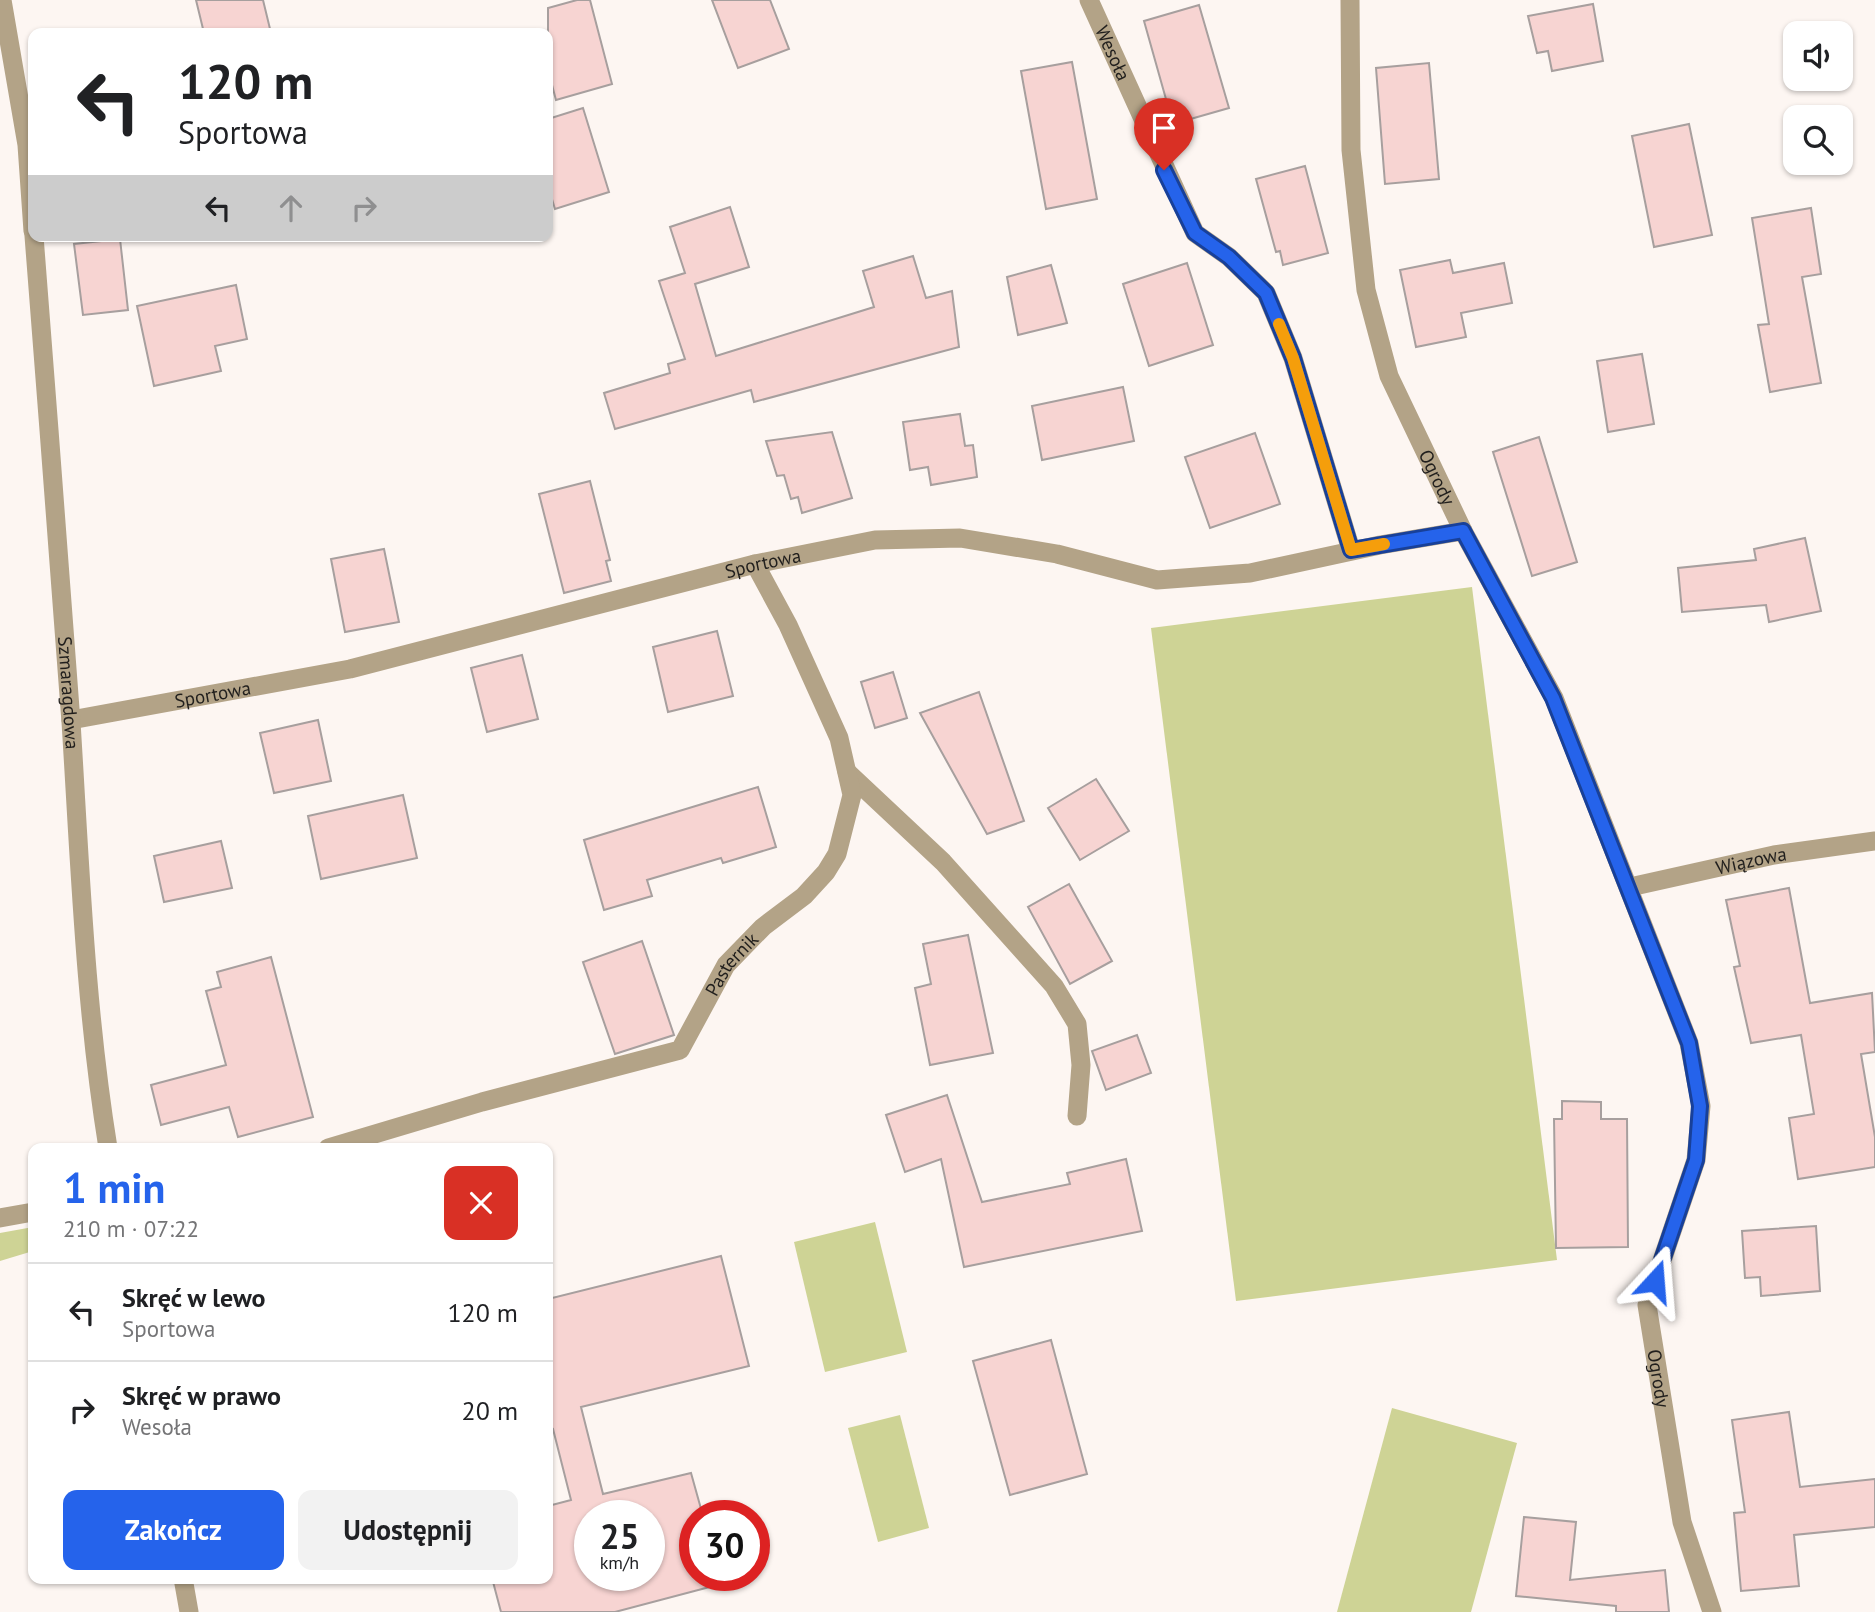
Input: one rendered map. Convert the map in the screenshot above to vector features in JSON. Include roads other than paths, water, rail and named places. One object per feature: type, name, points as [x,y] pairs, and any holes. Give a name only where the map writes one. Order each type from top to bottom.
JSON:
[{"type":"street","points":[[2,0],[28,159]]},
{"type":"street","name":"Wesoła","points":[[1088,0],[1195,233],[1229,257],[1266,293],[1293,358],[1351,550]]},
{"type":"street","name":"Ogrody","points":[[1350,0],[1351,150],[1366,289],[1389,376],[1463,531],[1553,698],[1630,887],[1689,1043],[1700,1106],[1696,1160],[1647,1305],[1682,1522],[1712,1612]]},
{"type":"street","name":"Szmaragdowa","points":[[34,242],[71,720],[85,963],[96,1070],[107,1143]]},
{"type":"street","name":"Sportowa","points":[[71,720],[350,669],[755,564],[875,540],[960,538],[1057,554],[1157,580],[1250,573],[1351,550],[1463,531]]},
{"type":"street","name":"Pasternik","points":[[344,1143],[456,1109],[680,1050],[726,965],[763,927],[804,896],[837,854],[852,795],[839,738],[788,625],[755,564]]},
{"type":"street","points":[[847,772],[943,862],[1054,986],[1077,1024],[1081,1065],[1077,1116]]},
{"type":"street","name":"Wiązowa","points":[[1630,887],[1774,855],[1875,841]]},
{"type":"street","points":[[0,1219],[28,1213]]},
{"type":"street","points":[[184,1584],[189,1612]]}]
